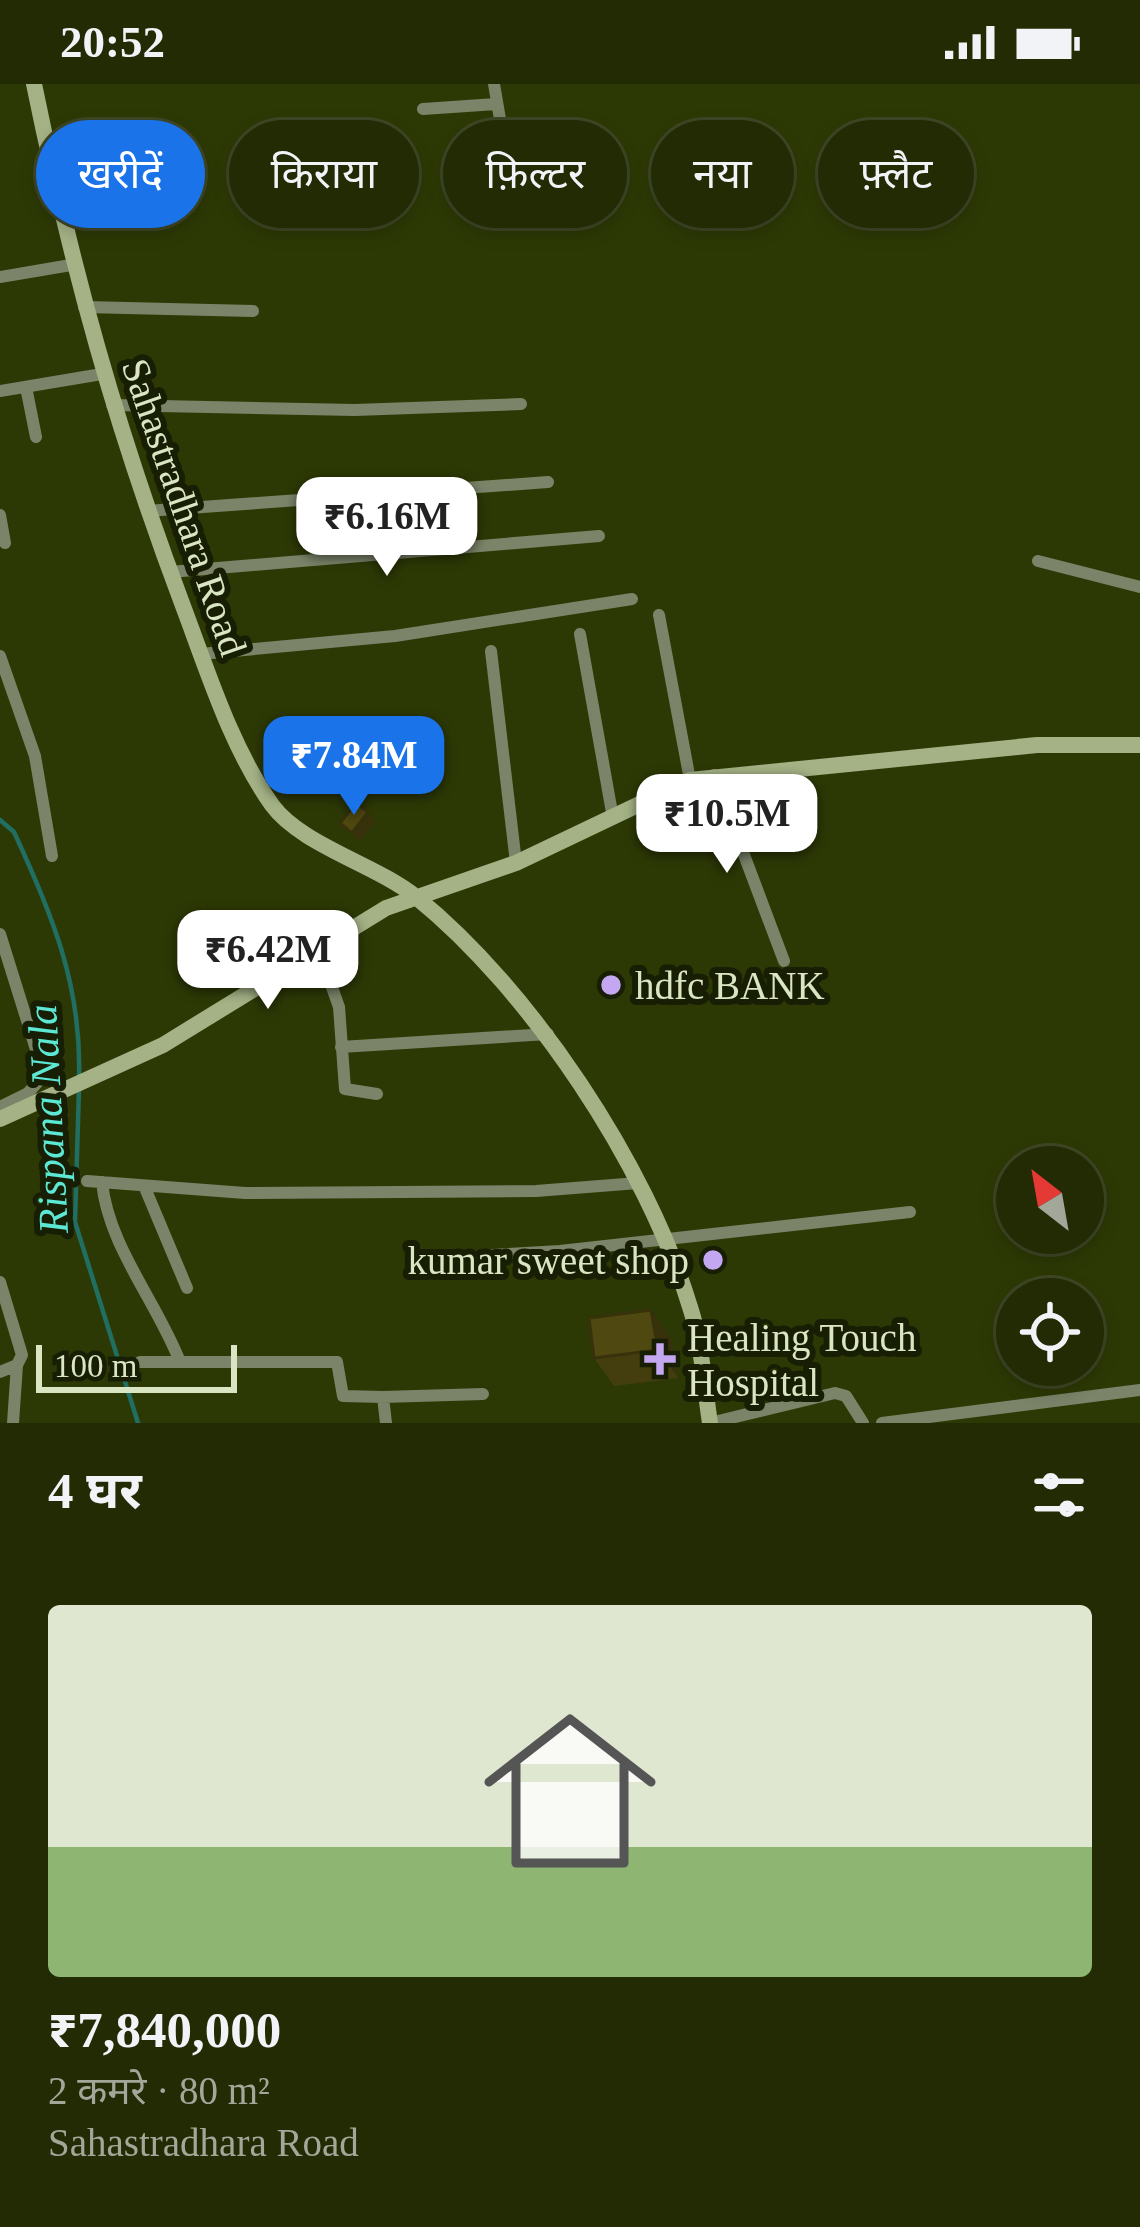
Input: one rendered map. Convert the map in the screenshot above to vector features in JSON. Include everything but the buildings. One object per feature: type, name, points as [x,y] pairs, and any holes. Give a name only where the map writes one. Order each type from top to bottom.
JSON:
[{"type":"main road","name":"Sahastradhara Road","points":[[34,84],[71,265],[111,404],[201,654],[273,806],[416,896],[550,1034],[638,1183],[664,1238],[691,1309],[710,1423]]},
{"type":"main road","points":[[0,1119],[163,1045],[318,948],[416,896],[516,862],[689,780],[1037,745],[1140,745]]},
{"type":"street","points":[[494,84],[499,120]]},
{"type":"street","points":[[423,110],[496,104]]},
{"type":"street","points":[[0,277],[71,265]]},
{"type":"street","points":[[83,307],[253,311]]},
{"type":"street","points":[[0,391],[102,374]]},
{"type":"street","points":[[26,387],[36,437]]},
{"type":"street","points":[[111,404],[355,410],[521,404]]},
{"type":"street","points":[[147,511],[548,482]]},
{"type":"street","points":[[0,515],[5,543]]},
{"type":"street","points":[[170,572],[599,536]]},
{"type":"street","points":[[1038,561],[1140,587]]},
{"type":"street","points":[[201,654],[395,636],[632,599]]},
{"type":"street","points":[[659,615],[689,780]]},
{"type":"street","points":[[580,634],[613,818]]},
{"type":"street","points":[[490,651],[516,862]]},
{"type":"street","points":[[0,656],[35,756],[52,856]]},
{"type":"street","points":[[714,774],[784,961]]},
{"type":"street","points":[[0,934],[44,1075],[28,1093],[0,1107]]},
{"type":"street","points":[[318,948],[339,1007],[345,1089],[377,1094]]},
{"type":"street","points":[[341,1047],[550,1034]]},
{"type":"street","points":[[180,1362],[94,1182],[245,1193],[536,1191],[638,1183]]},
{"type":"street","points":[[146,1188],[187,1288]]},
{"type":"street","points":[[442,1258],[910,1212]]},
{"type":"street","points":[[0,1282],[20,1343],[13,1423]]},
{"type":"street","points":[[140,1362],[337,1362],[343,1396],[483,1394]]},
{"type":"street","points":[[0,1372],[17,1365]]},
{"type":"street","points":[[881,1423],[1140,1390]]},
{"type":"street","points":[[710,1423],[836,1393],[846,1396],[863,1423]]},
{"type":"street","points":[[383,1397],[386,1423]]},
{"type":"waterway","name":"Rispana Nala","points":[[0,820],[14,832],[62,951],[75,1012],[79,1078]]},
{"type":"waterway","name":"Rispana Nala","points":[[79,1089],[75,1222],[138,1423]]},
{"type":"place","name":"hdfc BANK","points":[[611,985]]},
{"type":"place","name":"kumar sweet shop","points":[[713,1260]]},
{"type":"place","name":"Healing Touch Hospital","points":[[660,1359]]}]
